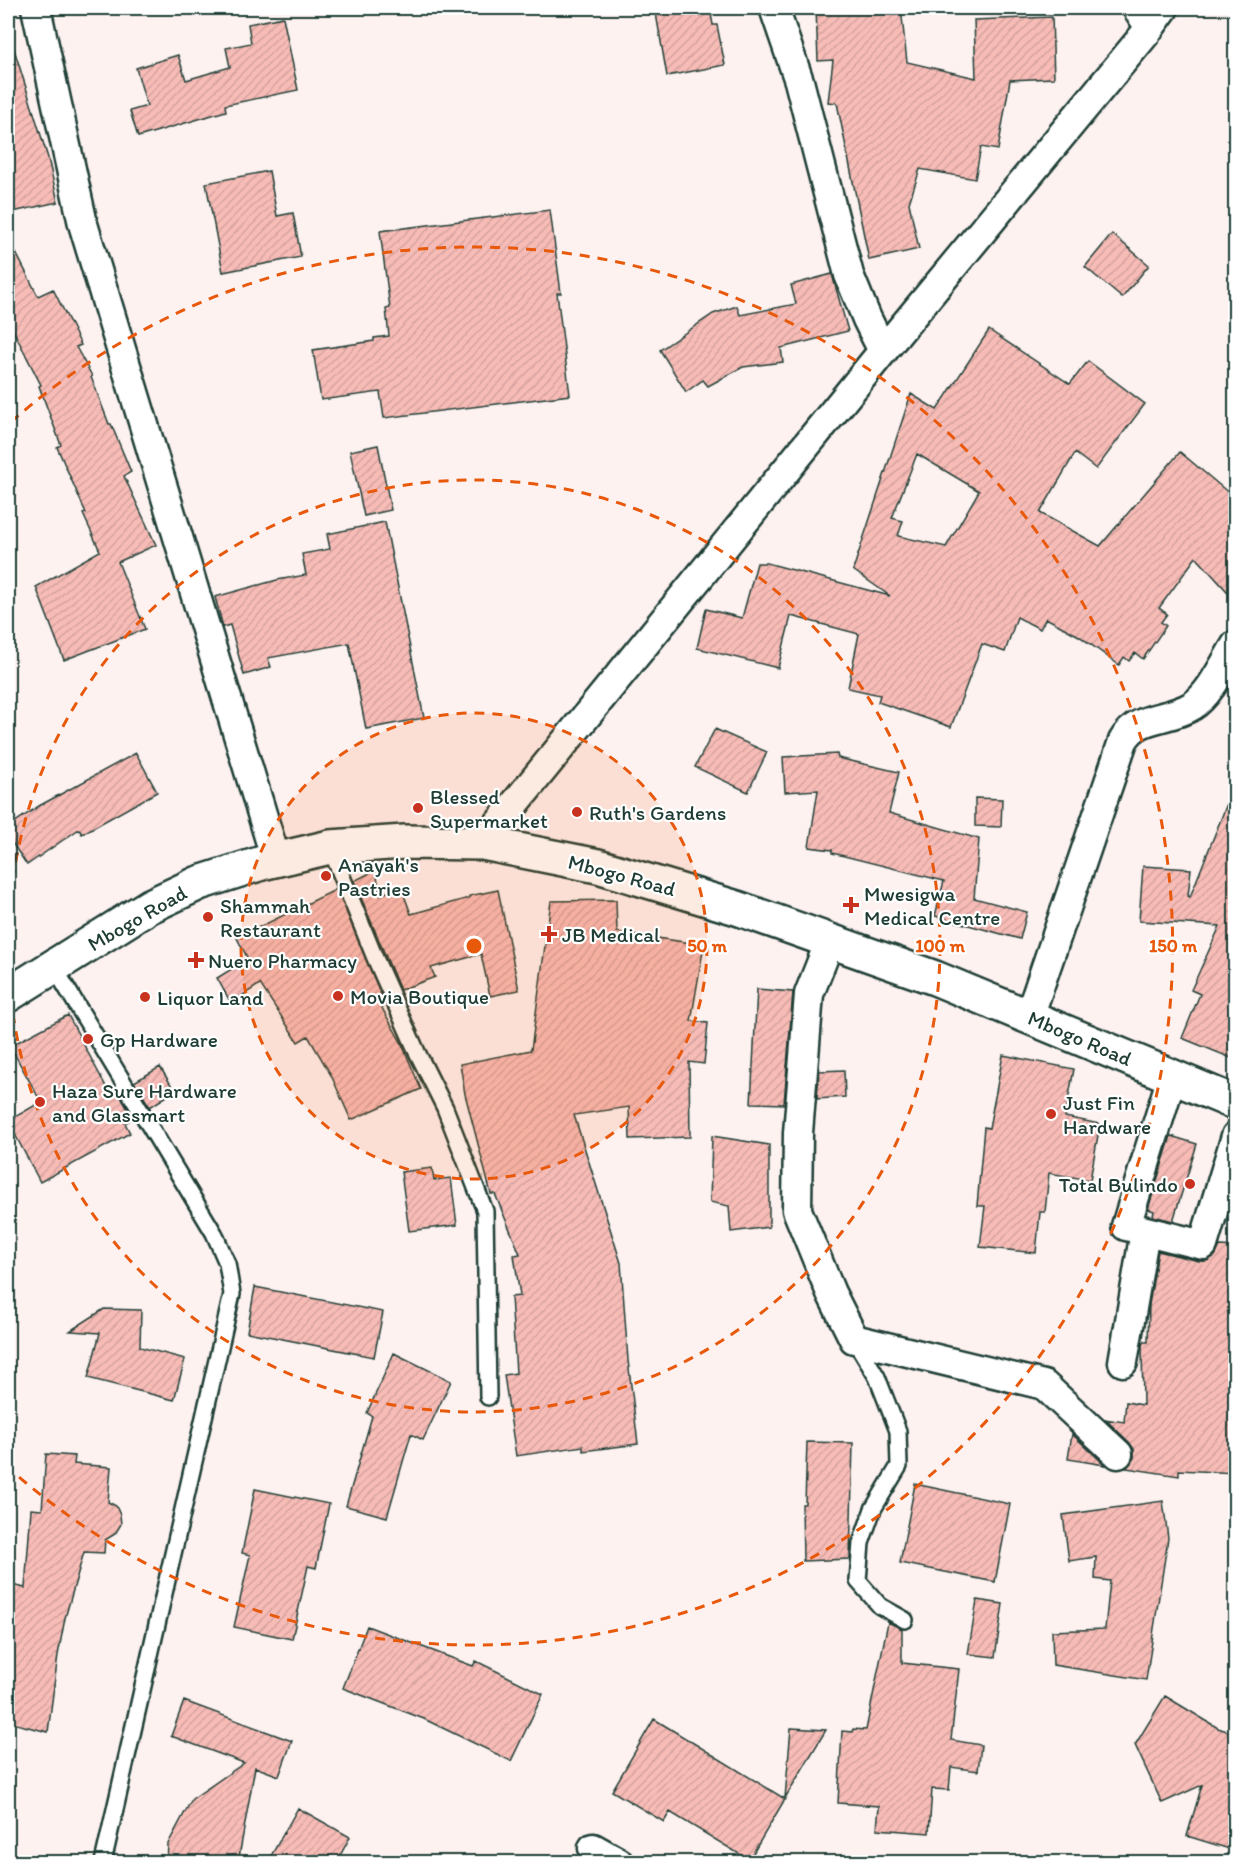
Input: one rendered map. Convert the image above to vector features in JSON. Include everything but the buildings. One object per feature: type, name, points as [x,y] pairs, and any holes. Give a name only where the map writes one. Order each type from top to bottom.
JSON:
[{"type":"main road","name":"Mbogo Road","points":[[8,995],[150,906],[199,883],[330,847],[405,842],[483,843],[598,866],[737,908],[935,978],[1236,1103]]},
{"type":"street","points":[[36,8],[83,224],[276,860]]},
{"type":"street","points":[[774,8],[799,81],[849,275],[883,351]]},
{"type":"street","points":[[483,843],[883,351],[1146,33],[1164,8]]},
{"type":"street","points":[[1029,1017],[1123,741],[1129,730],[1137,724],[1166,717],[1192,707],[1204,698],[1236,645]]},
{"type":"street","points":[[830,941],[809,994],[798,1132],[797,1210],[831,1293],[854,1339],[1044,1385],[1118,1454]]},
{"type":"street","points":[[1172,1076],[1126,1226],[1203,1245],[1236,1136]]},
{"type":"street","points":[[1123,1362],[1145,1231]]},
{"type":"street","points":[[593,1848],[618,1863]]},
{"type":"lane","points":[[1129,8],[1146,33]]},
{"type":"lane","points":[[330,847],[375,958],[445,1108],[485,1211],[488,1397]]},
{"type":"lane","points":[[54,967],[214,1233],[227,1263],[232,1293],[103,1863]]},
{"type":"lane","points":[[854,1339],[877,1377],[898,1431],[899,1466],[873,1509],[861,1543],[858,1581],[880,1606],[905,1620]]},
{"type":"place","name":"Blessed Supermarket","points":[[418,808]]},
{"type":"place","name":"Ruth's Gardens","points":[[577,812]]},
{"type":"place","name":"Anayah's Pastries","points":[[326,876]]},
{"type":"place","name":"Mwesigwa Medical Centre","points":[[851,905]]},
{"type":"place","name":"Shammah Restaurant","points":[[208,917]]},
{"type":"place","name":"JB Medical","points":[[549,934]]},
{"type":"place","name":"Nuero Pharmacy","points":[[196,960]]},
{"type":"place","name":"Movia Boutique","points":[[338,996]]},
{"type":"place","name":"Liquor Land","points":[[145,997]]},
{"type":"place","name":"Gp Hardware","points":[[88,1039]]},
{"type":"place","name":"Haza Sure Hardware and Glassmart","points":[[40,1102]]},
{"type":"place","name":"Just Fin Hardware","points":[[1051,1114]]},
{"type":"place","name":"Total Bulindo","points":[[1190,1184]]}]
